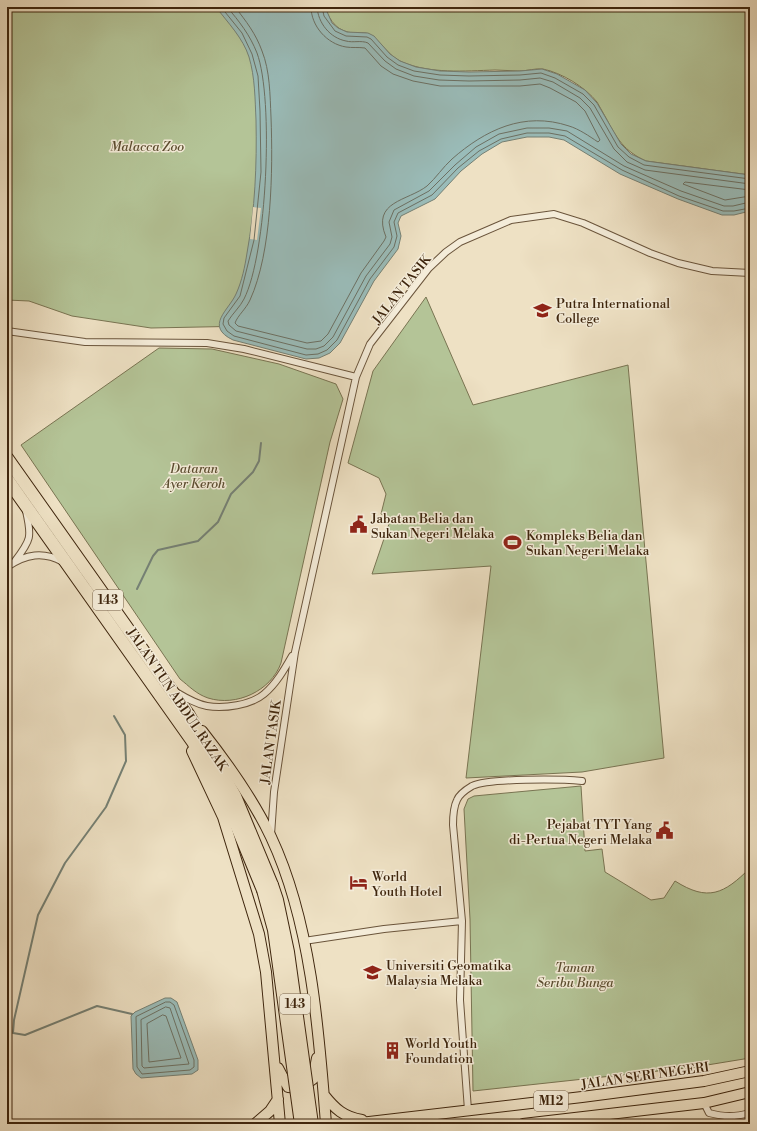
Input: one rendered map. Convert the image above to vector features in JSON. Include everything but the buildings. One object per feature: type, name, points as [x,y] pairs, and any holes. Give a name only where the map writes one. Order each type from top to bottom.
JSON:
[{"type":"highway","name":"JALAN TUN ABDUL RAZAK","points":[[7,458],[172,690],[184,719],[226,800],[267,888],[277,900],[288,952],[312,1124]]},
{"type":"highway","name":"JALAN TUN ABDUL RAZAK","points":[[7,479],[184,719]]},
{"type":"highway","name":"JALAN TUN ABDUL RAZAK","points":[[267,888],[300,1124]]},
{"type":"main road","points":[[184,719],[226,763],[244,790],[271,837],[294,900],[310,974],[326,1124]]},
{"type":"main road","points":[[184,719],[223,818],[259,934],[266,972],[280,1124]]},
{"type":"main road","points":[[274,1059],[288,1087],[301,1088],[313,1079],[319,1049]]},
{"type":"main road","name":"JALAN SERI NEGERI","points":[[352,1124],[704,1081],[750,1071]]},
{"type":"main road","name":"M12","points":[[524,1124],[704,1103],[750,1092]]},
{"type":"main road","points":[[324,1095],[333,1106],[349,1118],[367,1121]]},
{"type":"main road","points":[[255,1124],[270,1111],[278,1100]]},
{"type":"street","name":"JALAN TASIK","points":[[271,837],[274,792],[294,652],[356,377],[370,344],[430,268],[446,252],[460,242],[511,220],[554,214],[583,223],[650,253],[678,263],[712,271],[750,273]]},
{"type":"street","points":[[7,331],[85,342],[206,343],[244,349],[356,377]]},
{"type":"street","points":[[14,562],[29,540],[31,531],[24,502]]},
{"type":"street","points":[[7,567],[29,555],[38,554],[56,558],[69,565]]},
{"type":"street","name":"JALAN TASIK","points":[[172,690],[193,702],[208,706],[225,707],[249,702],[264,695],[282,675],[294,652]]},
{"type":"street","points":[[468,1110],[460,1000],[462,921],[453,811],[457,800],[472,786],[513,780],[582,781]]},
{"type":"street","points":[[304,941],[384,929],[462,921]]},
{"type":"street","points":[[704,1103],[709,1113],[716,1115],[734,1117],[750,1113]]},
{"type":"green space","name":"Malacca Zoo","points":[[7,7],[256,7],[304,80],[251,326],[151,328],[72,316],[29,301],[7,300]]},
{"type":"green space","points":[[325,7],[750,7],[750,175],[646,161],[632,153],[622,144],[592,96],[573,81],[565,77],[543,69],[519,71],[448,71],[413,66],[397,59],[369,34],[343,31],[332,22]]},
{"type":"green space","name":"Kompleks Belia dan Sukan Negeri Melaka","points":[[426,297],[473,405],[628,365],[664,758],[582,772],[466,778],[491,566],[372,574],[391,518],[381,514],[386,494],[379,478],[348,463],[373,371]]},
{"type":"green space","name":"Dataran Ayer Keroh","points":[[159,348],[212,349],[279,364],[336,384],[343,399],[330,442],[281,663],[276,673],[261,689],[241,698],[219,700],[208,698],[196,692],[180,679],[21,445]]},
{"type":"green space","name":"Taman Seribu Bunga","points":[[581,786],[585,851],[602,849],[605,872],[651,900],[664,898],[675,881],[687,888],[697,891],[706,893],[715,892],[732,884],[750,868],[750,1058],[695,1067],[473,1091],[470,919],[464,809],[468,799],[474,796]]},
{"type":"water","points":[[216,7],[325,7],[332,23],[338,28],[347,32],[368,33],[374,36],[390,54],[400,61],[416,67],[440,71],[469,72],[542,69],[557,74],[585,90],[597,103],[621,144],[631,154],[646,161],[750,175],[750,211],[734,215],[722,215],[678,199],[620,174],[564,140],[549,137],[527,137],[502,142],[482,154],[461,171],[435,199],[401,216],[398,223],[401,236],[398,249],[374,281],[340,343],[330,353],[319,358],[306,359],[233,340],[225,335],[220,329],[219,324],[224,312],[233,300],[240,284],[250,236],[256,170],[255,96],[249,57],[243,43]]},
{"type":"water","points":[[165,998],[171,998],[177,1002],[198,1060],[198,1070],[192,1074],[141,1078],[133,1069],[131,1016],[135,1012]]},
{"type":"pier","points":[[253,207],[261,208],[257,240],[250,239]]},
{"type":"waterway","points":[[137,589],[153,556],[158,550],[198,541],[218,522],[231,494],[253,472],[259,461],[261,443]]},
{"type":"waterway","points":[[114,716],[125,735],[126,761],[106,807],[65,863],[38,915],[14,1020],[13,1033],[25,1035],[97,1006],[132,1014]]},
{"type":"place","name":"Putra International College","points":[[543,310]]},
{"type":"place","name":"Jabatan Belia dan Sukan Negeri Melaka","points":[[358,525]]},
{"type":"place","name":"Kompleks Belia dan Sukan Negeri Melaka","points":[[513,542]]},
{"type":"place","name":"Pejabat TYT Yang di-Pertua Negeri Melaka","points":[[665,831]]},
{"type":"place","name":"World Youth Hotel","points":[[359,883]]},
{"type":"place","name":"Universiti Geomatika Malaysia Melaka","points":[[373,972]]},
{"type":"place","name":"World Youth Foundation","points":[[392,1050]]}]
